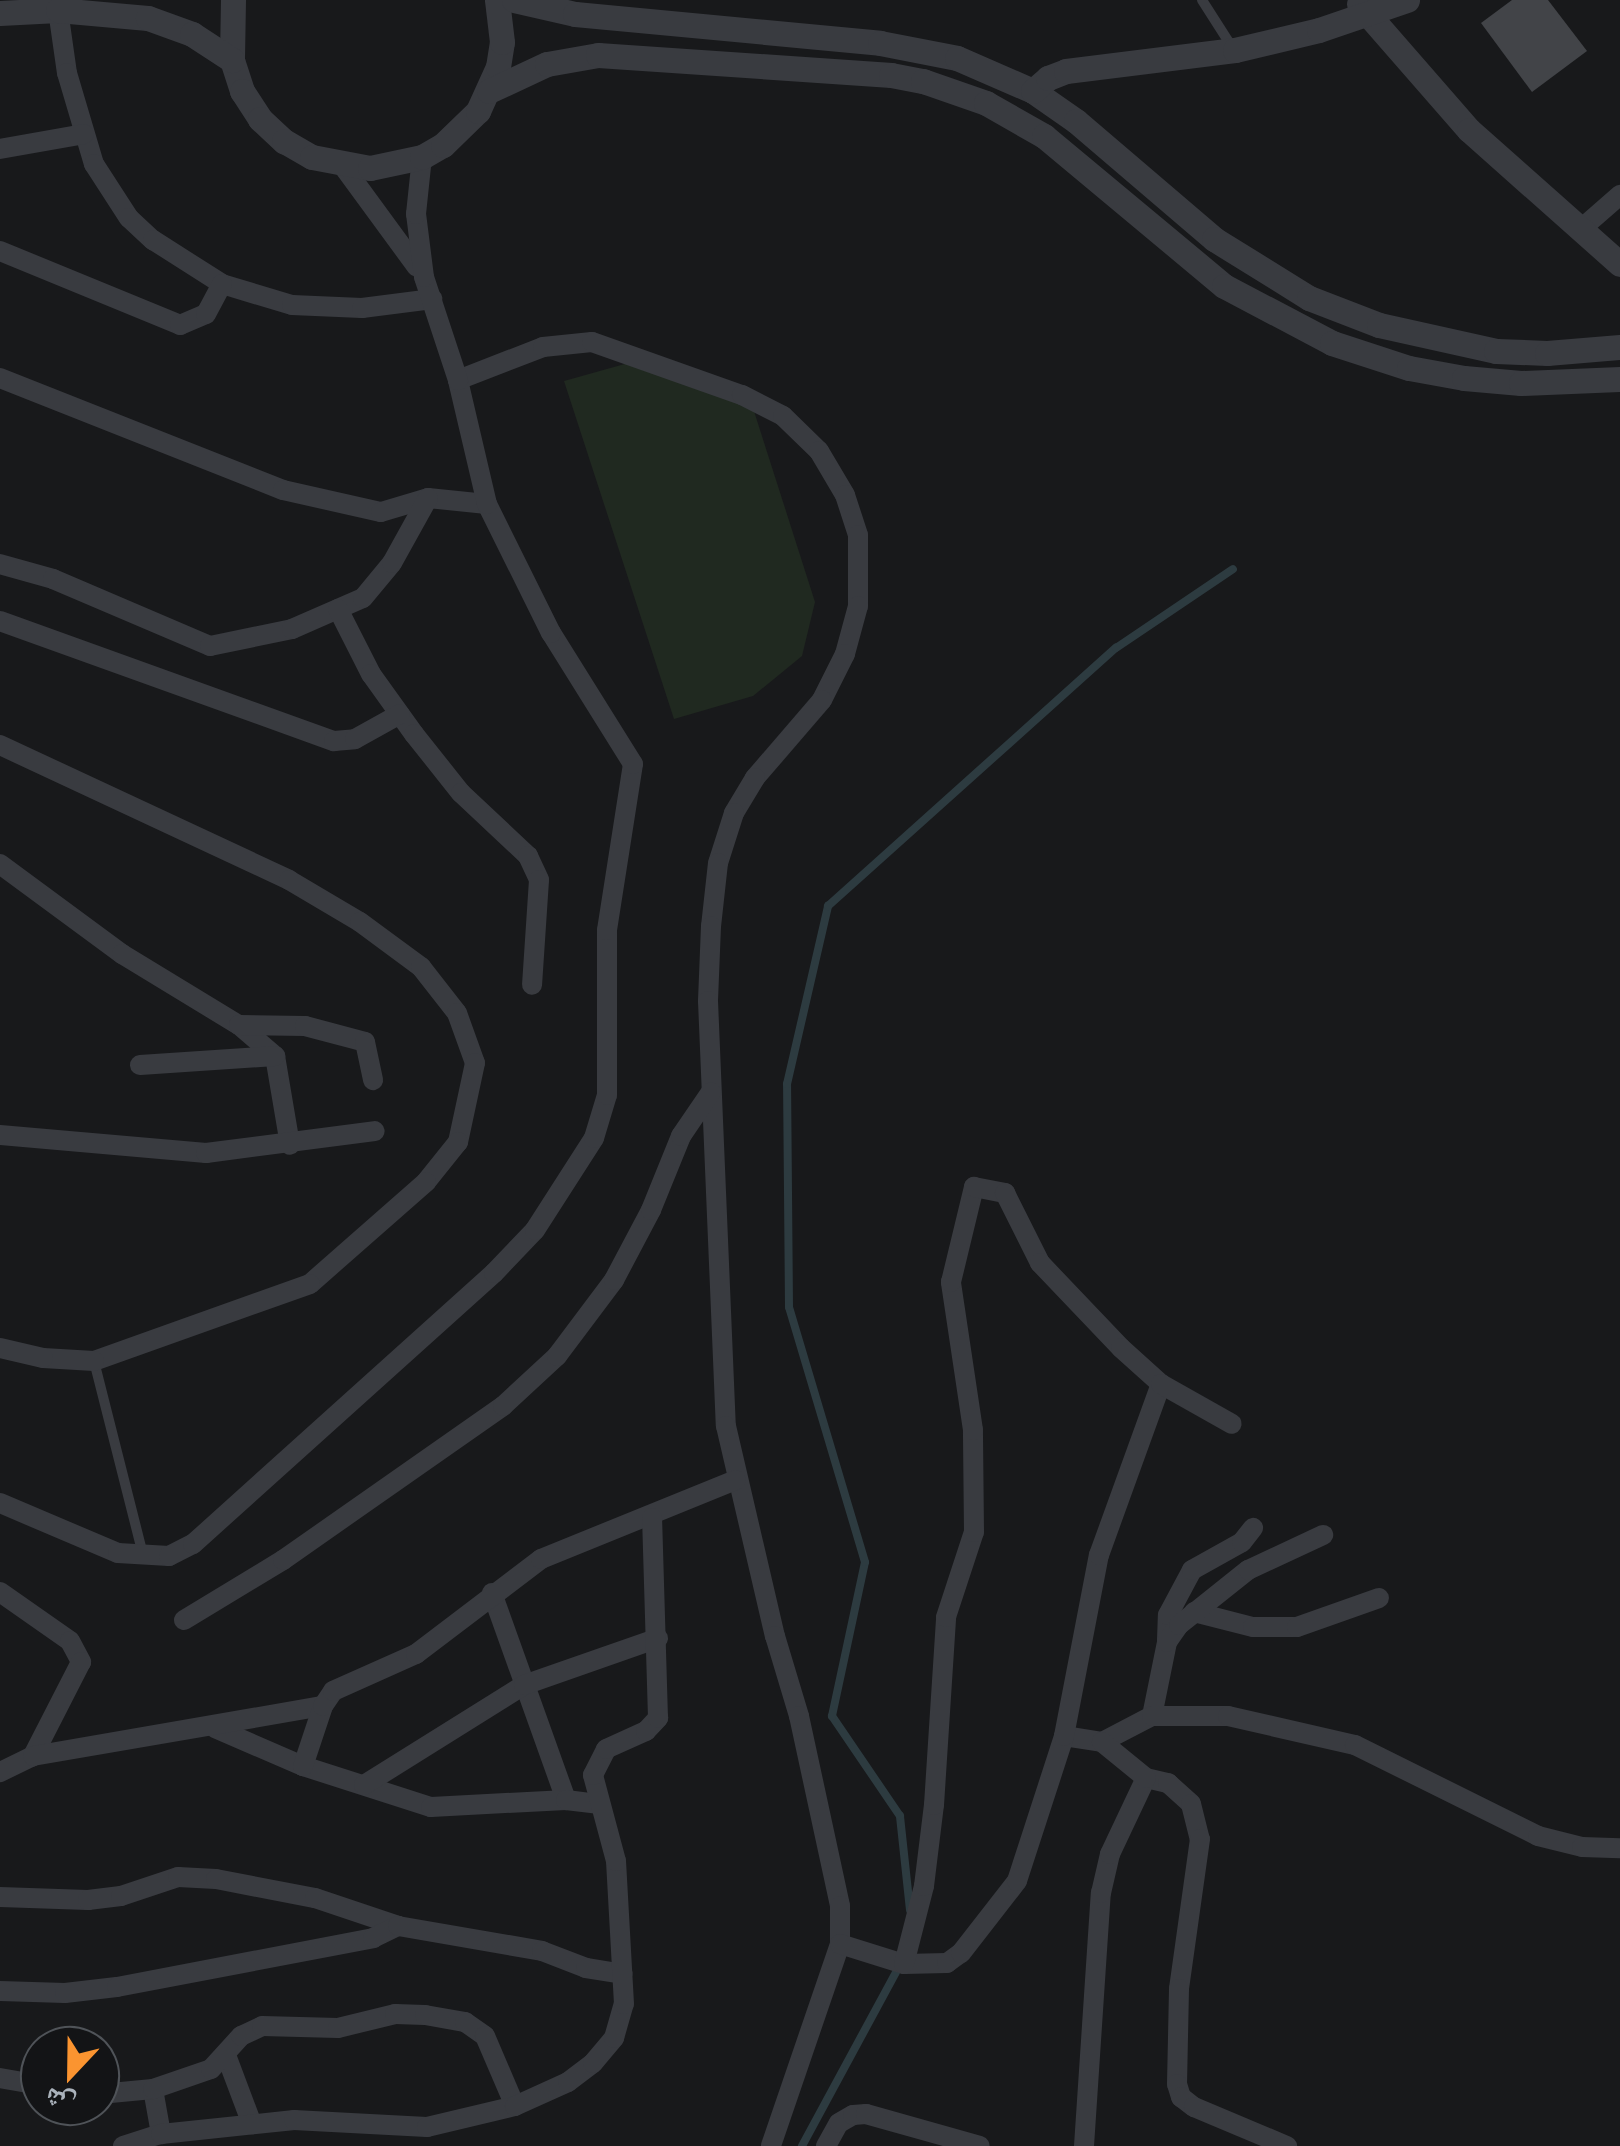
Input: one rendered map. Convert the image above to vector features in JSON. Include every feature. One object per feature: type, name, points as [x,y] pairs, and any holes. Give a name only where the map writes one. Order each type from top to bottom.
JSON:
[{"type":"street","points":[[233,0],[232,60],[242,92],[260,119],[284,141],[312,157],[343,166],[396,165],[422,157],[462,130],[490,90],[502,42],[498,0]]},
{"type":"street","points":[[514,0],[576,14],[617,9],[919,49],[995,72],[1033,91],[1076,121],[1214,239],[1310,298],[1380,325],[1496,351],[1547,353],[1620,347]]},
{"type":"street","points":[[1033,91],[1048,78],[1066,72],[1234,50],[1362,7],[1407,0]]},
{"type":"street","points":[[1362,7],[1469,130],[1620,264]]},
{"type":"street","points":[[58,10],[67,73],[84,134],[102,178],[129,218],[174,256],[222,284],[268,300],[327,308],[432,299]]},
{"type":"street","points":[[0,12],[124,14],[171,24],[232,60]]},
{"type":"street","points":[[574,58],[569,32],[576,14]]},
{"type":"street","points":[[490,90],[527,71],[574,58],[621,55],[891,75],[939,86],[986,103],[1044,136],[1224,286],[1332,342],[1408,368],[1464,378],[1521,383],[1620,379]]},
{"type":"street","points":[[0,149],[84,134]]},
{"type":"street","points":[[0,1503],[88,1544],[144,1558],[169,1556],[193,1544],[494,1273],[534,1230],[594,1138],[607,1094],[607,930],[633,764],[551,632],[487,504],[458,380],[424,277],[416,214],[422,157]]},
{"type":"street","points":[[343,166],[424,277]]},
{"type":"street","points":[[1582,229],[1620,196]]},
{"type":"street","points":[[0,251],[180,325],[199,321],[222,284]]},
{"type":"street","points":[[458,380],[559,344],[592,342],[624,350],[742,395],[783,416],[826,462],[852,514],[860,581],[845,654],[822,700],[742,799],[718,863],[708,1001],[726,1426],[736,1480],[799,1716],[840,1906],[840,1944],[771,2146]]},
{"type":"street","points":[[0,378],[283,490],[381,512],[428,498],[487,504]]},
{"type":"street","points":[[0,564],[53,580],[210,646],[292,629],[363,598],[392,563],[428,498]]},
{"type":"street","points":[[338,609],[371,674],[400,714],[462,793],[528,856],[539,880],[532,985]]},
{"type":"street","points":[[0,621],[334,742],[355,739],[400,714]]},
{"type":"street","points":[[0,744],[289,880],[360,922],[421,967],[457,1013],[475,1063],[458,1142],[426,1182],[310,1284],[94,1361],[44,1358],[0,1348]]},
{"type":"street","points":[[0,864],[122,954],[238,1025],[275,1056],[290,1146]]},
{"type":"street","points":[[238,1025],[305,1026],[364,1042],[373,1080]]},
{"type":"street","points":[[140,1065],[275,1056]]},
{"type":"street","points":[[184,1620],[282,1560],[487,1417],[557,1356],[614,1280],[651,1210],[682,1136],[711,1092]]},
{"type":"street","points":[[0,1135],[206,1153],[290,1146],[374,1131]]},
{"type":"street","points":[[904,1964],[924,1886],[934,1805],[946,1617],[974,1532],[973,1430],[951,1282],[974,1188],[1005,1192],[1040,1264],[1161,1384],[1232,1424]]},
{"type":"street","points":[[840,1944],[904,1964],[947,1963],[1016,1881],[1064,1736],[1098,1555],[1161,1384]]},
{"type":"street","points":[[303,1766],[323,1706],[333,1691],[416,1654],[541,1559],[593,1535],[652,1518],[736,1480]]},
{"type":"street","points":[[123,2146],[161,2134],[252,2124],[340,2120],[427,2126],[515,2106],[568,2082],[593,2063],[614,2038],[624,2004],[616,1860],[594,1775],[596,1762],[606,1749],[646,1731],[658,1718],[652,1518]]},
{"type":"street","points":[[1152,1716],[1167,1642],[1168,1615],[1192,1570],[1242,1542],[1252,1528]]},
{"type":"street","points":[[1167,1642],[1194,1612],[1248,1570],[1323,1535]]},
{"type":"street","points":[[0,1592],[70,1641],[81,1662],[33,1756]]},
{"type":"street","points":[[492,1593],[566,1800]]},
{"type":"street","points":[[1194,1612],[1252,1627],[1297,1626],[1379,1598]]},
{"type":"street","points":[[364,1785],[524,1685],[658,1638]]},
{"type":"street","points":[[0,1772],[33,1756],[215,1728],[323,1706]]},
{"type":"street","points":[[1102,1742],[1152,1716],[1228,1716],[1322,1735],[1355,1746],[1538,1836],[1582,1847],[1620,1848]]},
{"type":"street","points":[[215,1728],[303,1766],[431,1806],[566,1800],[600,1804]]},
{"type":"street","points":[[1064,1736],[1102,1742],[1146,1778],[1168,1783],[1191,1804],[1200,1839],[1179,1989],[1177,2084],[1181,2097],[1194,2107],[1287,2146]]},
{"type":"street","points":[[1084,2146],[1101,1892],[1110,1854],[1146,1778]]},
{"type":"street","points":[[0,1897],[88,1900],[121,1896],[178,1878],[216,1879],[315,1898],[398,1926],[542,1951],[586,1968],[623,1974]]},
{"type":"street","points":[[0,1991],[65,1993],[117,1988],[373,1938],[398,1926]]},
{"type":"street","points":[[120,2092],[153,2089],[211,2069],[241,2036],[262,2026],[338,2028],[395,2014],[465,2022],[485,2036],[515,2106]]},
{"type":"street","points":[[226,2055],[252,2124]]},
{"type":"street","points":[[153,2089],[161,2134]]},
{"type":"street","points":[[826,2146],[839,2123],[866,2114],[980,2146]]},
{"type":"lane","points":[[1202,0],[1234,50]]},
{"type":"lane","points":[[94,1361],[144,1558]]},
{"type":"shaded area","points":[[632,362],[753,408],[815,602],[802,656],[753,696],[674,719],[564,381]]},
{"type":"building","points":[[1512,0],[1548,0],[1587,51],[1532,92],[1481,23]]},
{"type":"waterway","points":[[910,1910],[900,1816],[832,1716],[865,1562],[789,1307],[787,1084],[828,906],[1116,648],[1233,569]]},
{"type":"waterway","points":[[802,2146],[900,1965]]}]
